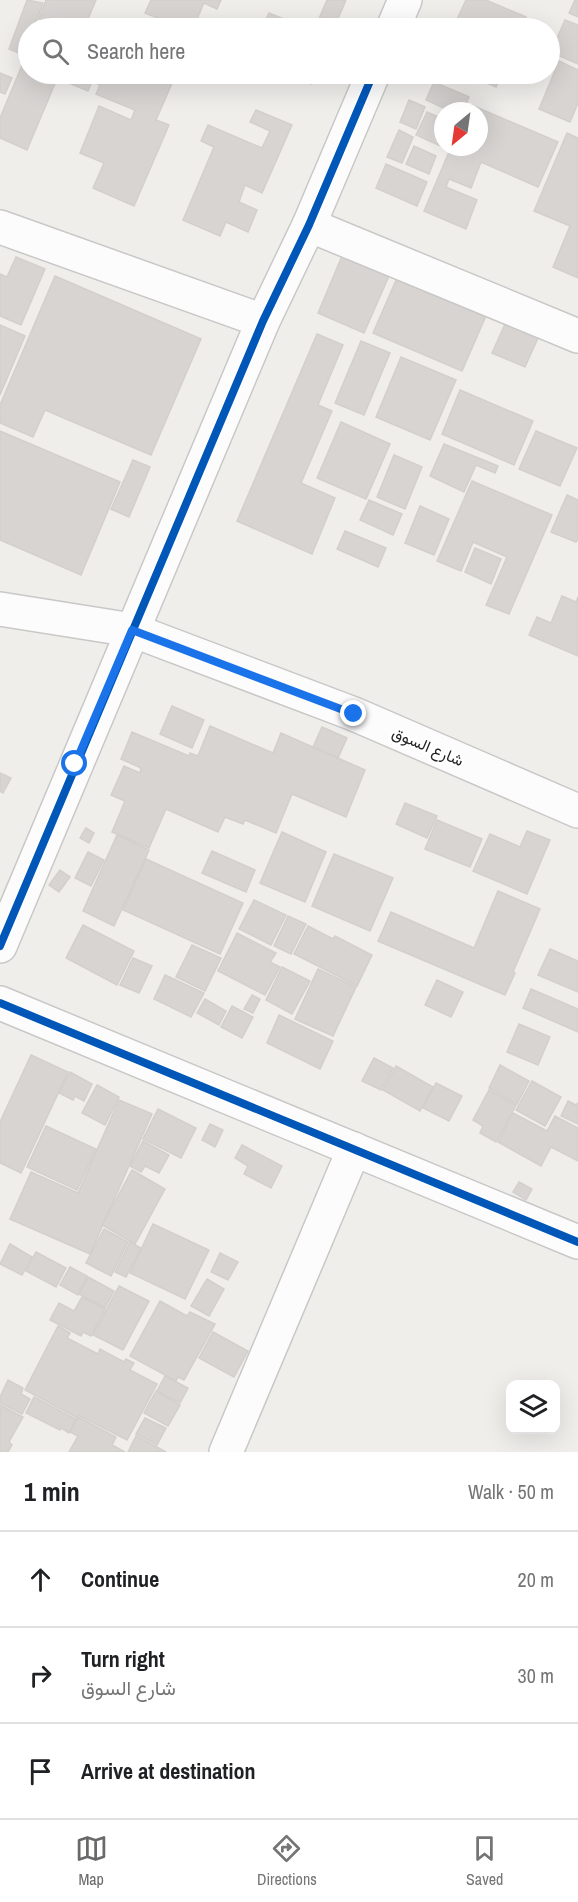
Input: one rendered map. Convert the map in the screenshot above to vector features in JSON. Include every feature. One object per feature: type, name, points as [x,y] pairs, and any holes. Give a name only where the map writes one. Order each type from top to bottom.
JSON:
[{"type":"street","points":[[397,18],[405,0]]},
{"type":"street","points":[[0,946],[263,321],[309,225],[370,84]]},
{"type":"street","points":[[309,225],[578,336]]},
{"type":"street","points":[[0,227],[263,321]]},
{"type":"street","name":"شارع السوق","points":[[0,609],[132,630],[354,714],[578,811]]},
{"type":"street","points":[[0,1003],[578,1242]]},
{"type":"street","points":[[226,1452],[354,1149]]},
{"type":"building","points":[[27,0],[43,3],[38,18],[20,18]]},
{"type":"building","points":[[46,0],[96,0],[88,18],[39,18]]},
{"type":"building","points":[[151,0],[221,0],[217,9],[204,3],[197,18],[158,18],[145,13]]},
{"type":"building","points":[[327,0],[346,0],[338,18],[319,18]]},
{"type":"building","points":[[466,0],[486,0],[526,17],[526,18],[458,18]]},
{"type":"building","points":[[575,0],[578,0],[578,17],[569,13]]},
{"type":"building","points":[[269,13],[281,18],[267,18]]},
{"type":"building","points":[[565,20],[578,25],[578,64],[560,56],[560,31]]},
{"type":"building","points":[[18,24],[18,53],[9,49]]},
{"type":"building","points":[[560,61],[578,70],[578,103],[570,122],[539,109],[549,84],[560,84]]},
{"type":"building","points":[[0,73],[12,78],[5,94],[0,92]]},
{"type":"building","points":[[18,75],[18,84],[55,84],[27,150],[0,138],[0,118]]},
{"type":"building","points":[[71,84],[91,84],[88,91]]},
{"type":"building","points":[[98,84],[172,84],[156,120],[169,125],[134,206],[93,188],[104,163],[80,153],[99,106],[131,120],[135,110],[96,94],[100,85]]},
{"type":"building","points":[[433,84],[439,84],[469,97],[467,102],[434,104],[426,100]]},
{"type":"building","points":[[409,100],[425,107],[416,129],[400,122]]},
{"type":"building","points":[[256,110],[292,125],[262,193],[245,185],[239,202],[257,210],[248,232],[226,222],[220,236],[183,220],[214,147],[201,141],[208,125],[262,148],[270,131],[250,122]]},
{"type":"building","points":[[427,112],[434,115],[434,143],[416,135]]},
{"type":"building","points":[[488,112],[558,142],[538,187],[481,162],[471,188],[449,179],[446,187],[477,200],[466,229],[424,211],[447,156],[488,156]]},
{"type":"building","points":[[399,130],[413,137],[402,163],[387,157]]},
{"type":"building","points":[[567,133],[578,138],[578,278],[553,267],[570,226],[534,211]]},
{"type":"building","points":[[414,146],[436,156],[429,174],[406,164]]},
{"type":"building","points":[[386,164],[427,182],[417,206],[376,188]]},
{"type":"building","points":[[342,256],[389,276],[364,333],[318,313]]},
{"type":"building","points":[[16,257],[45,269],[21,325],[0,316],[0,274],[7,277]]},
{"type":"building","points":[[55,276],[201,339],[151,455],[45,410],[33,437],[0,423],[0,405]]},
{"type":"building","points":[[397,278],[486,316],[462,371],[373,333]]},
{"type":"building","points":[[505,324],[538,338],[525,367],[492,353]]},
{"type":"building","points":[[0,325],[25,336],[0,395]]},
{"type":"building","points":[[317,334],[343,345],[318,405],[332,411],[301,483],[335,498],[312,554],[237,521]]},
{"type":"building","points":[[361,341],[390,353],[364,415],[335,403]]},
{"type":"building","points":[[401,357],[456,380],[430,440],[376,417]]},
{"type":"building","points":[[460,390],[533,421],[514,465],[442,434]]},
{"type":"building","points":[[341,422],[390,444],[366,499],[317,478]]},
{"type":"building","points":[[0,431],[120,482],[81,575],[0,540]]},
{"type":"building","points":[[536,431],[577,448],[560,486],[519,469]]},
{"type":"building","points":[[444,444],[498,466],[495,473],[476,465],[464,492],[430,476]]},
{"type":"building","points":[[394,455],[422,467],[405,509],[377,497]]},
{"type":"building","points":[[133,460],[150,467],[129,517],[111,509]]},
{"type":"building","points":[[472,481],[552,515],[509,614],[486,605],[507,557],[473,542],[461,571],[437,561]]},
{"type":"building","points":[[567,495],[578,500],[578,539],[576,542],[551,532]]},
{"type":"building","points":[[369,500],[402,514],[393,535],[360,520]]},
{"type":"building","points":[[420,506],[449,519],[434,555],[405,543]]},
{"type":"building","points":[[345,531],[386,548],[378,567],[337,549]]},
{"type":"building","points":[[475,548],[501,559],[491,584],[465,572]]},
{"type":"building","points":[[562,596],[576,602],[578,597],[578,656],[529,635],[537,617],[551,623]]},
{"type":"building","points":[[172,706],[204,720],[192,748],[160,734]]},
{"type":"building","points":[[210,726],[273,753],[281,733],[365,770],[346,817],[292,794],[276,833],[245,820],[243,824],[225,817],[218,832],[166,809],[149,848],[112,832],[125,801],[111,795],[124,766],[140,773],[141,768],[121,759],[132,732],[189,756],[190,753],[198,756]]},
{"type":"building","points":[[322,727],[347,738],[338,758],[313,747]]},
{"type":"building","points":[[0,773],[11,778],[3,793],[0,791]]},
{"type":"building","points":[[405,803],[437,816],[427,838],[396,824]]},
{"type":"building","points":[[437,820],[482,839],[470,867],[425,849]]},
{"type":"building","points":[[86,828],[94,833],[89,843],[80,838]]},
{"type":"building","points":[[527,831],[550,840],[527,894],[473,871],[490,834],[520,847]]},
{"type":"building","points":[[282,832],[326,852],[305,902],[260,883]]},
{"type":"building","points":[[117,835],[149,850],[114,926],[83,911]]},
{"type":"building","points":[[212,851],[255,870],[246,892],[202,873]]},
{"type":"building","points":[[88,852],[104,860],[91,886],[75,878]]},
{"type":"building","points":[[334,854],[393,878],[370,931],[312,906]]},
{"type":"building","points":[[146,859],[243,903],[220,954],[123,910]]},
{"type":"building","points":[[60,870],[70,877],[59,892],[49,885]]},
{"type":"building","points":[[498,891],[540,909],[505,995],[378,941],[391,912],[474,948]]},
{"type":"building","points":[[254,900],[286,915],[271,945],[239,929]]},
{"type":"building","points":[[288,916],[306,924],[291,954],[274,946]]},
{"type":"building","points":[[83,925],[134,951],[117,985],[66,958]]},
{"type":"building","points":[[308,926],[333,939],[335,936],[372,955],[357,986],[294,954]]},
{"type":"building","points":[[237,933],[276,953],[270,962],[280,967],[265,995],[218,971]]},
{"type":"building","points":[[192,945],[221,958],[205,991],[176,977]]},
{"type":"building","points":[[550,949],[578,961],[578,992],[538,975]]},
{"type":"building","points":[[133,958],[152,966],[139,993],[120,985]]},
{"type":"building","points":[[282,967],[310,981],[292,1014],[266,1000]]},
{"type":"building","points":[[318,969],[356,987],[333,1036],[295,1019]]},
{"type":"building","points":[[165,975],[204,993],[191,1017],[154,999]]},
{"type":"building","points":[[437,980],[463,992],[451,1017],[425,1005]]},
{"type":"building","points":[[531,989],[578,1009],[578,1032],[523,1008]]},
{"type":"building","points":[[252,995],[260,999],[253,1013],[244,1009]]},
{"type":"building","points":[[205,999],[226,1011],[219,1025],[197,1013]]},
{"type":"building","points":[[232,1006],[253,1017],[242,1038],[221,1027]]},
{"type":"building","points":[[279,1015],[333,1041],[320,1069],[267,1043]]},
{"type":"building","points":[[519,1024],[550,1037],[538,1065],[507,1052]]},
{"type":"building","points":[[31,1055],[68,1072],[21,1173],[0,1163],[0,1122]]},
{"type":"building","points":[[374,1058],[393,1068],[381,1090],[362,1081]]},
{"type":"building","points":[[500,1065],[529,1081],[517,1104],[489,1088]]},
{"type":"building","points":[[396,1066],[433,1087],[420,1111],[383,1090]]},
{"type":"building","points":[[70,1072],[92,1084],[84,1101],[75,1096],[73,1100],[59,1093]]},
{"type":"building","points":[[532,1081],[561,1097],[545,1126],[516,1110]]},
{"type":"building","points":[[436,1083],[462,1096],[449,1121],[423,1108]]},
{"type":"building","points":[[97,1085],[119,1097],[105,1125],[82,1113]]},
{"type":"building","points":[[489,1090],[516,1105],[496,1142],[480,1133],[483,1126],[473,1120]]},
{"type":"building","points":[[119,1100],[152,1114],[90,1254],[10,1219],[31,1172],[78,1193]]},
{"type":"building","points":[[568,1101],[576,1105],[578,1103],[578,1124],[561,1116]]},
{"type":"building","points":[[158,1109],[196,1128],[181,1158],[143,1139]]},
{"type":"building","points":[[513,1113],[547,1131],[555,1116],[578,1128],[578,1161],[551,1147],[541,1166],[498,1142]]},
{"type":"building","points":[[210,1124],[223,1130],[215,1147],[202,1140]]},
{"type":"building","points":[[46,1126],[96,1149],[77,1190],[27,1167]]},
{"type":"building","points":[[143,1141],[169,1155],[159,1173],[145,1166],[141,1172],[130,1166]]},
{"type":"building","points":[[242,1145],[282,1166],[271,1188],[244,1174],[248,1166],[235,1158]]},
{"type":"building","points":[[132,1170],[165,1189],[135,1244],[102,1225]]},
{"type":"building","points":[[519,1182],[532,1189],[526,1200],[513,1192]]},
{"type":"building","points":[[153,1224],[209,1250],[185,1299],[130,1273]]},
{"type":"building","points":[[104,1229],[128,1242],[111,1276],[86,1263]]},
{"type":"building","points":[[130,1242],[141,1248],[126,1277],[115,1272]]},
{"type":"building","points":[[10,1244],[32,1257],[22,1275],[0,1264]]},
{"type":"building","points":[[36,1252],[66,1268],[56,1287],[26,1271]]},
{"type":"building","points":[[220,1253],[238,1262],[228,1280],[211,1272]]},
{"type":"building","points":[[70,1267],[87,1276],[78,1295],[60,1285]]},
{"type":"building","points":[[88,1277],[114,1291],[105,1308],[79,1294]]},
{"type":"building","points":[[207,1279],[224,1289],[209,1316],[191,1306]]},
{"type":"building","points":[[119,1286],[149,1301],[123,1350],[93,1335]]},
{"type":"building","points":[[82,1297],[105,1309],[91,1336],[83,1332],[81,1336],[50,1320],[59,1303],[74,1311]]},
{"type":"building","points":[[160,1301],[187,1316],[190,1312],[215,1324],[184,1380],[178,1377],[176,1381],[130,1356]]},
{"type":"building","points":[[58,1326],[70,1333],[67,1338],[98,1354],[100,1349],[124,1362],[126,1359],[134,1363],[130,1370],[157,1384],[127,1440],[78,1415],[78,1418],[25,1390]]},
{"type":"building","points":[[213,1332],[248,1351],[234,1377],[199,1358]]},
{"type":"building","points":[[165,1376],[188,1388],[180,1403],[157,1391]]},
{"type":"building","points":[[8,1380],[23,1388],[21,1394],[30,1399],[22,1414],[0,1403],[0,1397]]},
{"type":"building","points":[[156,1391],[180,1405],[168,1426],[144,1413]]},
{"type":"building","points":[[34,1397],[76,1419],[69,1433],[26,1413]]},
{"type":"building","points":[[0,1405],[23,1417],[9,1442],[12,1445],[8,1452],[0,1452]]},
{"type":"building","points":[[78,1417],[116,1437],[112,1445],[125,1452],[69,1452],[78,1436],[70,1432]]},
{"type":"building","points":[[145,1418],[166,1428],[157,1445],[136,1434]]},
{"type":"building","points":[[136,1436],[166,1452],[128,1452]]},
{"type":"cycle path","points":[[0,946],[263,321],[309,225],[369,84]]},
{"type":"cycle path","points":[[0,1003],[578,1242]]},
{"type":"route","points":[[75,764],[132,630],[354,714]]}]
